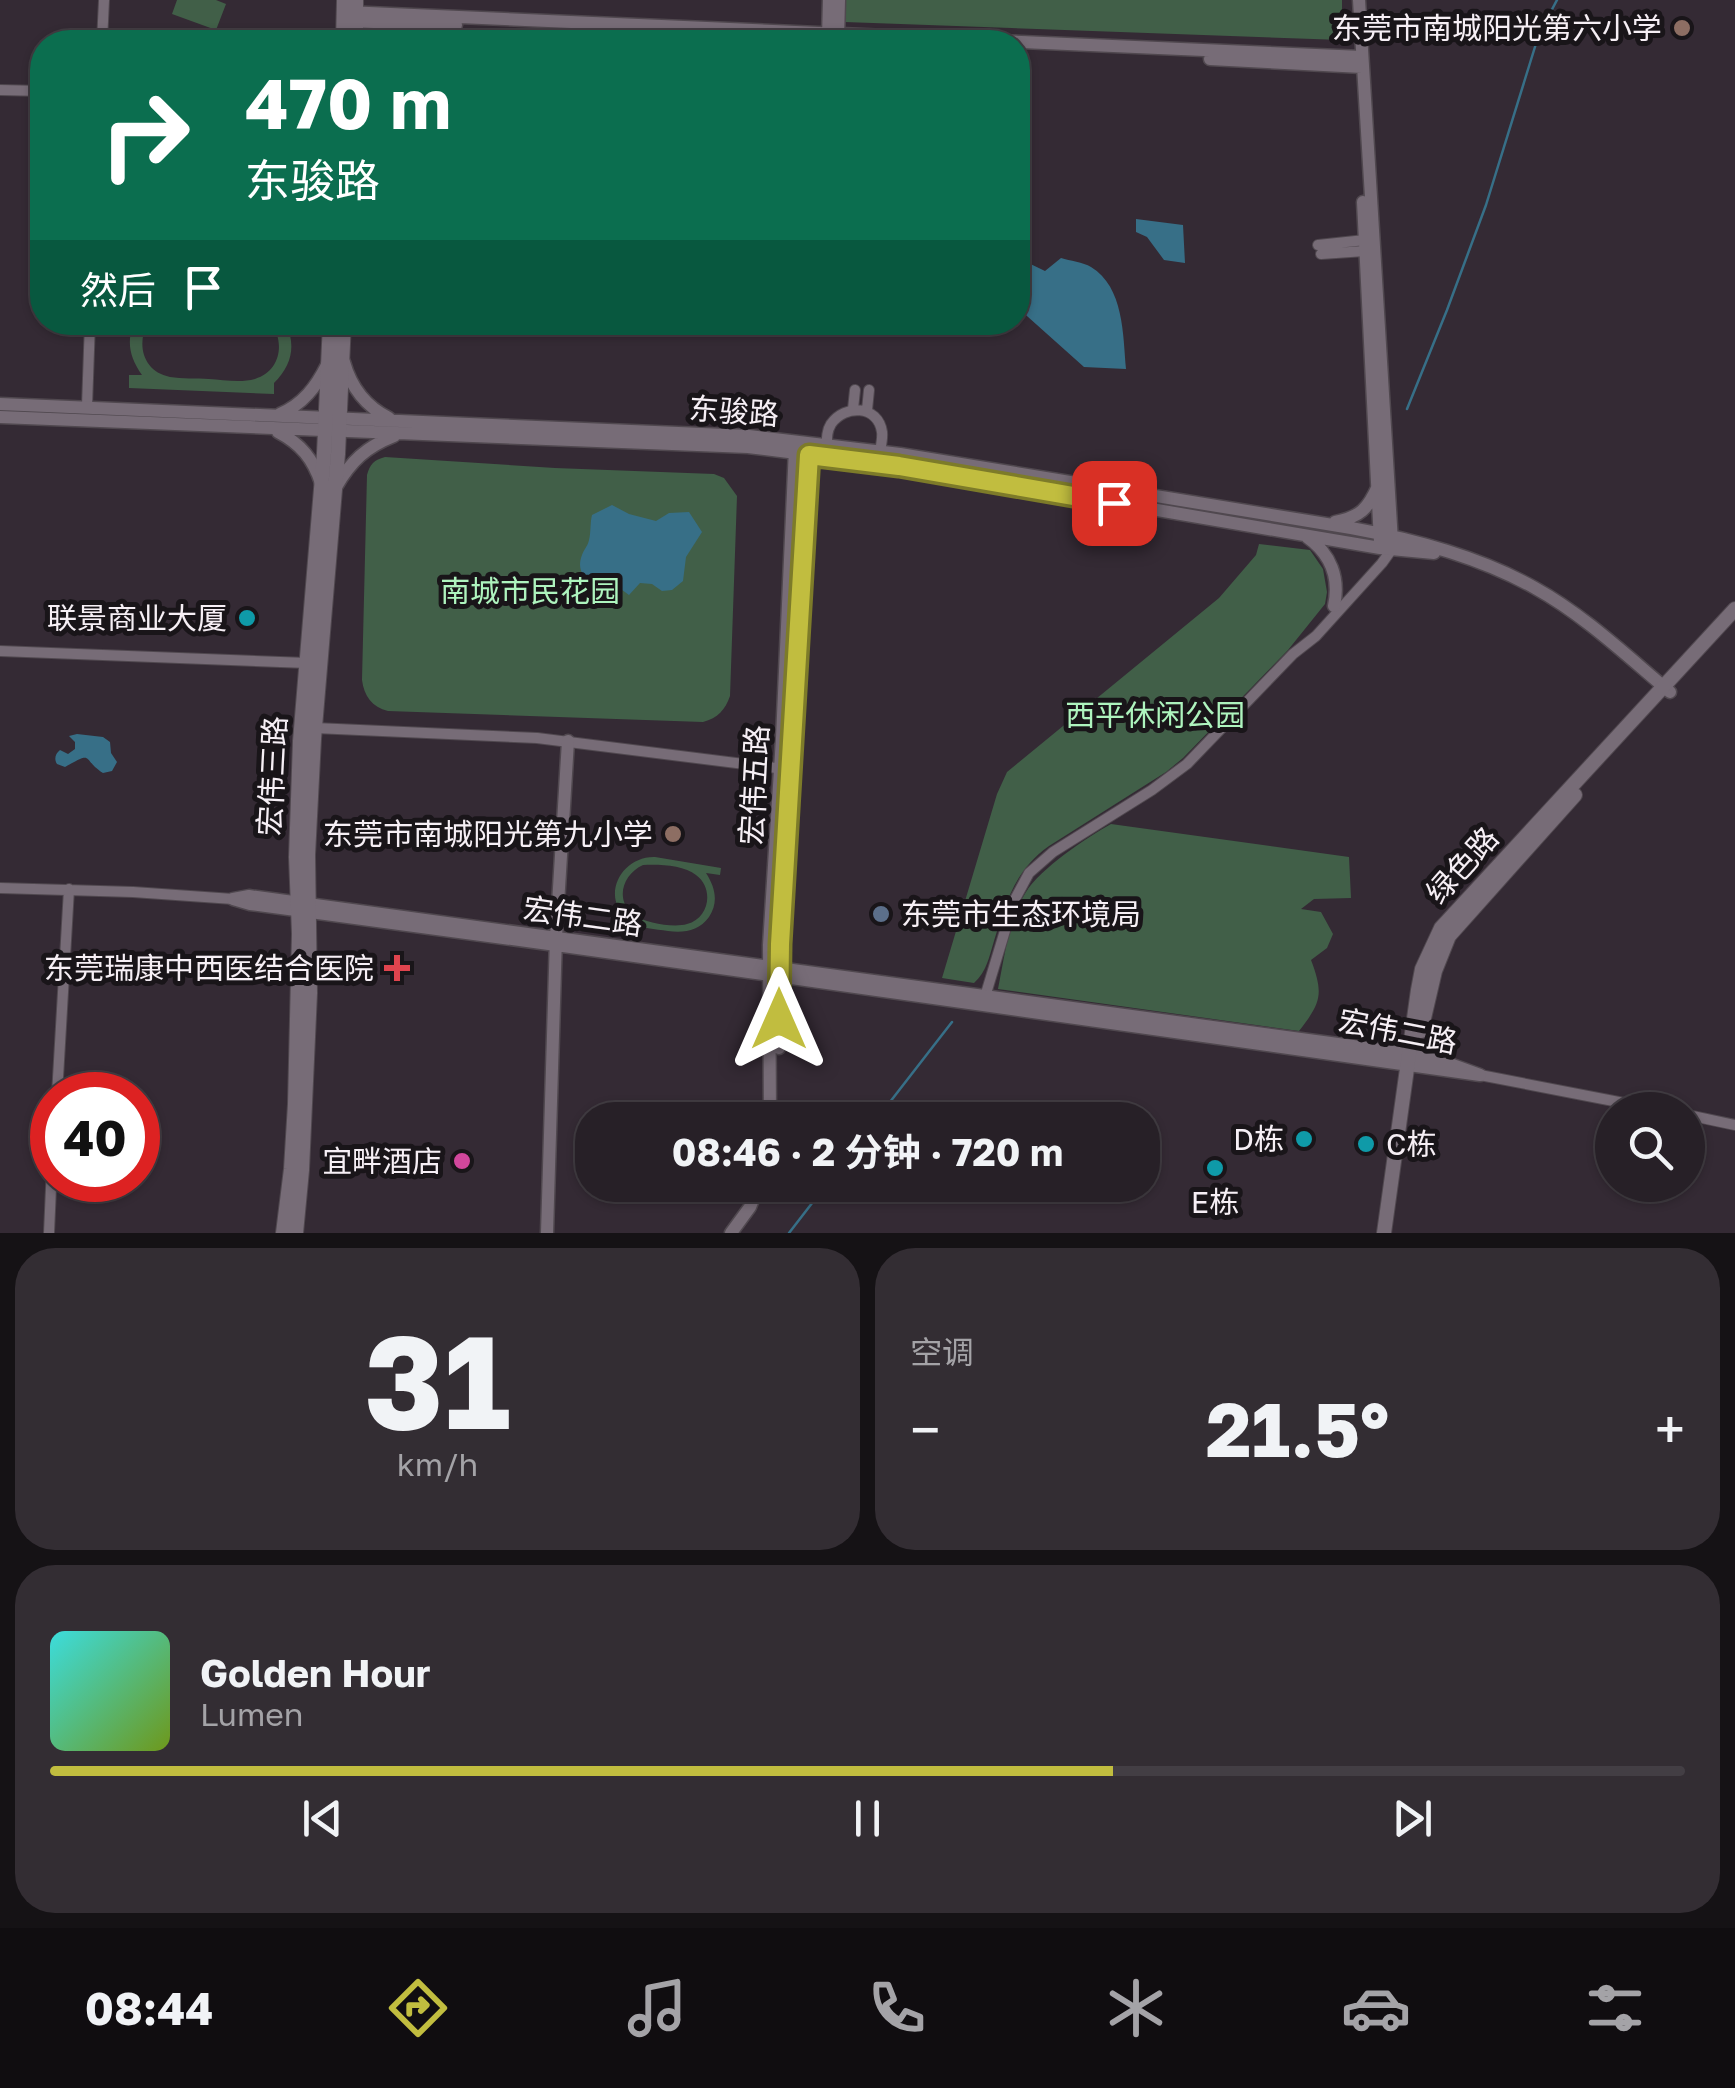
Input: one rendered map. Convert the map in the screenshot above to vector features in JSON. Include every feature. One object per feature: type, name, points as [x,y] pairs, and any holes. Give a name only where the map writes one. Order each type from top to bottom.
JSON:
[{"type":"main road","name":"宏伟三路","points":[[284,1233],[295,1104],[333,425],[332,335]]},
{"type":"main road","name":"宏伟三路","points":[[335,361],[341,335]]},
{"type":"main road","name":"宏伟三路","points":[[296,1233],[310,992],[296,838],[306,663],[328,487]]},
{"type":"main road","name":"绿色路","points":[[1667,689],[1735,609]]},
{"type":"main road","name":"绿色路","points":[[1393,1233],[1422,969],[1442,928],[1735,622]]},
{"type":"main road","name":"绿色路","points":[[1384,1233],[1413,1061]]},
{"type":"street","points":[[103,30],[104,0]]},
{"type":"street","points":[[829,0],[832,30]]},
{"type":"street","points":[[834,30],[838,0]]},
{"type":"street","points":[[1293,654],[1316,636],[1374,573],[1386,541],[1359,62],[1351,0]]},
{"type":"street","points":[[984,1000],[1014,901],[1036,865],[1179,770],[1203,748],[1293,654],[1376,560],[1386,541],[1365,245],[1359,0]]},
{"type":"street","points":[[350,11],[717,30]]},
{"type":"street","points":[[350,11],[641,30]]},
{"type":"street","points":[[1030,46],[1359,62]]},
{"type":"street","points":[[1030,49],[1359,62]]},
{"type":"street","points":[[0,90],[30,91]]},
{"type":"street","points":[[1320,249],[1365,245]]},
{"type":"street","points":[[87,406],[90,335]]},
{"type":"street","points":[[335,361],[354,389],[398,428],[367,448],[328,487],[299,444],[272,423],[305,399],[335,361]]},
{"type":"street","points":[[853,409],[854,390]]},
{"type":"street","points":[[867,410],[869,390]]},
{"type":"street","name":"东骏路","points":[[0,404],[87,406],[272,423]]},
{"type":"street","points":[[827,451],[831,425],[839,416],[853,409],[867,410],[882,431],[879,457]]},
{"type":"street","name":"东骏路","points":[[0,417],[333,425],[803,448],[1328,524],[1386,541]]},
{"type":"street","name":"宏伟五路","points":[[774,1102],[774,972],[803,448]]},
{"type":"street","name":"东骏路","points":[[879,457],[1305,535],[1386,541],[1407,538],[1516,578],[1554,600],[1667,689]]},
{"type":"street","points":[[1328,524],[1352,518],[1366,509],[1379,484]]},
{"type":"street","points":[[1305,535],[1324,552],[1332,566],[1334,606]]},
{"type":"street","points":[[0,651],[306,663]]},
{"type":"street","points":[[315,728],[537,738],[785,770]]},
{"type":"street","points":[[546,1233],[556,941],[568,741]]},
{"type":"street","name":"宏伟二路","points":[[0,888],[233,899],[249,896],[304,907],[1413,1061],[1480,1075]]},
{"type":"street","points":[[57,1072],[68,889]]},
{"type":"street","points":[[1480,1075],[1595,1097]]},
{"type":"street","points":[[1705,1118],[1735,1124]]},
{"type":"street","points":[[48,1233],[50,1202]]},
{"type":"street","points":[[731,1233],[753,1202]]},
{"type":"street","points":[[739,1233],[758,1202]]},
{"type":"green space","points":[[177,0],[216,0],[226,4],[216,30],[172,14]]},
{"type":"green space","points":[[845,0],[1342,0],[1342,40],[845,22]]},
{"type":"green space","points":[[144,335],[144,356],[161,374],[238,381],[255,379],[270,370],[278,355],[276,335],[290,335],[291,340],[290,355],[274,383],[274,394],[129,388],[129,375],[142,375],[130,350],[130,337]]},
{"type":"green space","name":"南城市民花园","points":[[385,457],[714,474],[724,478],[737,496],[730,696],[723,709],[703,722],[388,711],[373,704],[362,680],[367,475],[373,463]]},
{"type":"green space","name":"西平休闲公园","points":[[1259,544],[1310,550],[1323,569],[1325,604],[1288,650],[1183,758],[1037,855],[1013,888],[987,964],[974,983],[942,978],[1007,772],[1219,598],[1256,555]]},
{"type":"green space","points":[[1111,824],[1349,857],[1351,898],[1314,899],[1301,909],[1321,912],[1333,934],[1327,948],[1311,960],[1318,998],[1299,1031],[998,989],[1011,926],[1026,892],[1053,864]]},
{"type":"green space","points":[[655,857],[721,868],[720,875],[706,873],[715,900],[705,922],[691,930],[668,931],[639,926],[621,912],[616,902],[618,880],[632,863]],"holes":[[[643,865],[671,866],[696,875],[707,895],[701,916],[687,924],[667,925],[634,915],[624,902],[624,888],[630,874]]]},
{"type":"water","points":[[1136,219],[1183,225],[1185,263],[1164,260],[1147,237],[1136,232]]},
{"type":"water","points":[[1061,258],[1088,265],[1110,287],[1120,313],[1126,369],[1084,367],[1030,319],[1030,264],[1045,271]]},
{"type":"water","points":[[612,505],[656,521],[669,513],[689,512],[702,532],[686,557],[683,581],[672,590],[662,591],[652,584],[640,583],[629,595],[614,584],[597,584],[583,574],[580,562],[592,515]]},
{"type":"water","points":[[69,736],[103,737],[110,742],[117,762],[112,771],[103,773],[87,758],[65,767],[57,764],[60,750],[68,754],[75,749]]},
{"type":"waterway","points":[[1407,409],[1486,205],[1539,34],[1557,0]]},
{"type":"waterway","points":[[890,1102],[952,1022]]},
{"type":"waterway","points":[[789,1233],[813,1202]]},
{"type":"place","name":"东莞市南城阳光第六小学","points":[[1682,28]]},
{"type":"place","name":"联景商业大厦","points":[[247,618]]},
{"type":"place","name":"东莞市南城阳光第九小学","points":[[673,834]]},
{"type":"place","name":"东莞市生态环境局","points":[[881,914]]},
{"type":"place","name":"东莞瑞康中西医结合医院","points":[[397,968]]},
{"type":"place","name":"D栋","points":[[1304,1139]]},
{"type":"place","name":"C栋","points":[[1366,1144]]},
{"type":"place","name":"宜畔酒店","points":[[462,1161]]},
{"type":"place","name":"E栋","points":[[1215,1168]]},
{"type":"route","points":[[779,1019],[809,455],[899,466],[1114,503]]}]
